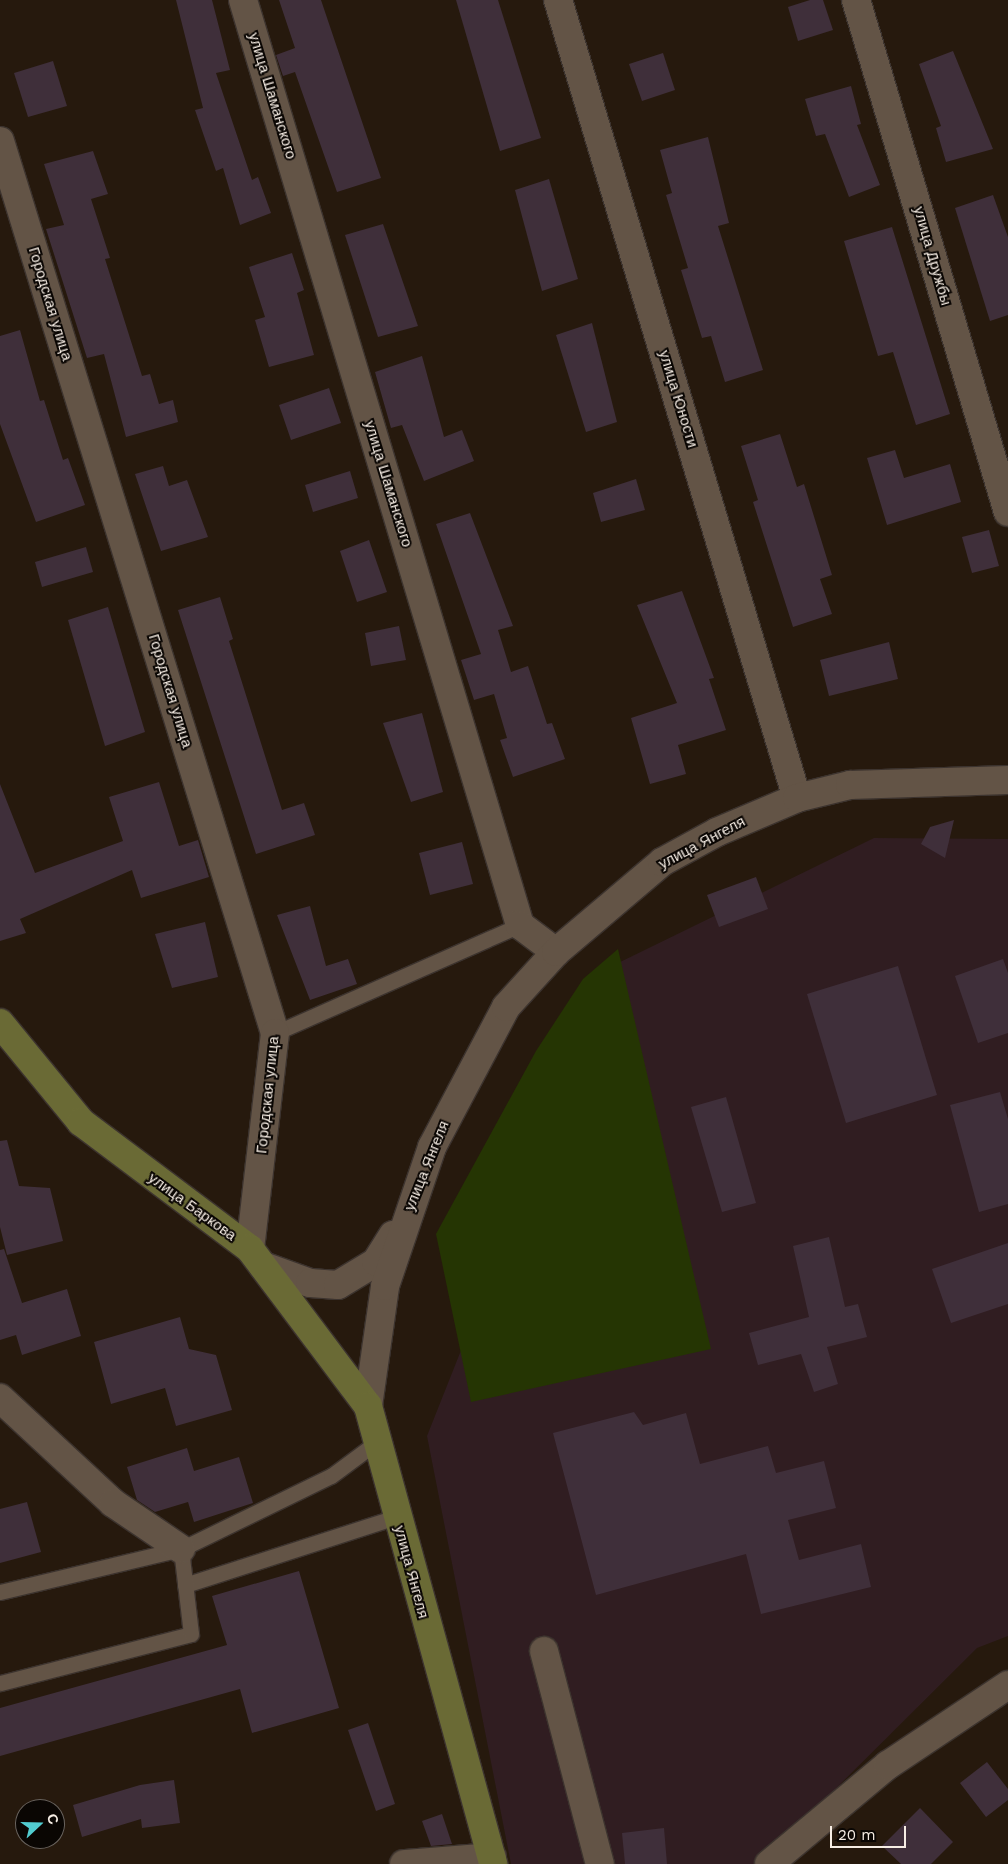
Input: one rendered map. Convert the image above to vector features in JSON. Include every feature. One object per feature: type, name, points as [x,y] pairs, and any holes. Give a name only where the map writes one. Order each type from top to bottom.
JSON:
[{"type":"main road","name":"улица Баркова","points":[[0,1023],[80,1122],[256,1258],[368,1406]]},
{"type":"main road","name":"улица Янгеля","points":[[368,1406],[396,1517],[493,1861]]},
{"type":"street","name":"улица Шаманского","points":[[244,0],[520,925]]},
{"type":"street","name":"улица Юности","points":[[558,0],[797,798]]},
{"type":"street","name":"улица Дружбы","points":[[856,0],[1008,512]]},
{"type":"street","name":"Городская улица","points":[[0,140],[276,1033],[256,1258]]},
{"type":"street","name":"улица Янгеля","points":[[368,1406],[385,1286],[408,1213],[432,1147],[506,1007],[556,952],[662,862],[717,832],[797,798],[850,785],[1008,780]]},
{"type":"street","points":[[520,925],[556,952]]},
{"type":"street","points":[[256,1258],[310,1284],[338,1285],[376,1262],[408,1213]]},
{"type":"street","points":[[0,1398],[113,1503],[181,1549]]},
{"type":"street","points":[[544,1651],[600,1864]]},
{"type":"street","points":[[769,1864],[888,1765],[1008,1685]]},
{"type":"street","points":[[404,1864],[493,1861]]},
{"type":"lane","points":[[276,1033],[520,925]]},
{"type":"lane","points":[[0,1592],[181,1549],[331,1476],[377,1442]]},
{"type":"lane","points":[[185,1585],[396,1517]]},
{"type":"lane","points":[[0,1683],[191,1634],[181,1549]]},
{"type":"shaded area","points":[[874,838],[1008,839],[1008,1636],[977,1648],[760,1864],[511,1864],[427,1436],[614,965]]},
{"type":"green space","points":[[618,949],[711,1349],[471,1402],[436,1234],[536,1051],[583,979]]},
{"type":"building","points":[[176,0],[212,0],[230,70],[216,73],[252,180],[258,177],[271,213],[240,225],[223,168],[216,171],[195,110],[203,108]]},
{"type":"building","points":[[279,0],[321,0],[381,178],[337,192],[295,72],[283,76],[276,55],[295,48]]},
{"type":"building","points":[[456,0],[498,0],[541,138],[500,151]]},
{"type":"building","points":[[810,0],[823,0],[833,30],[798,41],[788,7]]},
{"type":"building","points":[[953,51],[993,149],[946,162],[936,128],[941,126],[919,64]]},
{"type":"building","points":[[663,53],[675,90],[642,101],[629,64]]},
{"type":"building","points":[[53,61],[67,106],[28,117],[14,73]]},
{"type":"building","points":[[851,86],[861,124],[857,125],[880,185],[849,197],[825,134],[816,136],[805,99]]},
{"type":"building","points":[[708,137],[729,223],[718,226],[763,370],[725,382],[711,336],[702,338],[681,270],[688,268],[666,195],[672,193],[660,150]]},
{"type":"building","points":[[93,151],[108,194],[91,199],[110,258],[105,259],[142,376],[150,374],[159,404],[173,400],[178,422],[126,437],[104,354],[87,358],[46,229],[64,225],[44,164]]},
{"type":"building","points":[[549,179],[578,279],[542,291],[515,190]]},
{"type":"building","points":[[993,195],[1008,237],[1008,315],[990,321],[955,208]]},
{"type":"building","points":[[383,224],[418,326],[378,337],[345,235]]},
{"type":"building","points":[[892,227],[950,414],[916,425],[893,352],[878,356],[844,241]]},
{"type":"building","points":[[292,253],[304,290],[297,293],[314,355],[269,367],[255,320],[265,317],[249,267]]},
{"type":"building","points":[[592,323],[617,422],[586,432],[556,335]]},
{"type":"building","points":[[20,330],[40,401],[44,400],[63,460],[68,458],[85,505],[36,522],[0,424],[0,336]]},
{"type":"building","points":[[422,356],[444,437],[462,430],[474,461],[424,481],[402,425],[391,428],[375,372]]},
{"type":"building","points":[[329,388],[341,423],[291,440],[279,405]]},
{"type":"building","points":[[780,434],[797,487],[804,484],[832,575],[820,579],[832,614],[793,627],[753,502],[758,500],[741,446]]},
{"type":"building","points":[[895,450],[904,478],[950,464],[961,502],[887,525],[867,458]]},
{"type":"building","points":[[163,466],[169,486],[187,480],[208,537],[161,551],[135,474]]},
{"type":"building","points":[[350,471],[358,498],[313,512],[305,485]]},
{"type":"building","points":[[636,479],[645,510],[601,522],[593,493]]},
{"type":"building","points":[[470,513],[513,626],[498,630],[511,672],[528,666],[547,724],[552,723],[565,759],[513,777],[500,740],[507,738],[494,694],[474,700],[461,660],[481,654],[436,524]]},
{"type":"building","points":[[989,530],[999,566],[972,573],[962,537]]},
{"type":"building","points":[[369,540],[387,592],[357,602],[340,551]]},
{"type":"building","points":[[86,547],[93,572],[42,587],[35,562]]},
{"type":"building","points":[[682,591],[714,678],[709,679],[726,730],[678,745],[686,774],[650,784],[631,718],[677,703],[637,605]]},
{"type":"building","points":[[220,597],[233,639],[229,641],[282,810],[304,803],[315,835],[256,854],[178,610]]},
{"type":"building","points":[[108,607],[145,732],[105,746],[68,620]]},
{"type":"building","points":[[399,626],[406,660],[371,666],[365,633]]},
{"type":"building","points":[[889,642],[898,679],[829,696],[820,660]]},
{"type":"building","points":[[422,713],[443,792],[411,802],[383,723]]},
{"type":"building","points":[[159,782],[179,846],[198,840],[209,877],[141,898],[132,870],[20,919],[26,933],[0,941],[0,784],[35,873],[123,841],[109,797]]},
{"type":"building","points":[[954,820],[945,858],[921,844],[930,827]]},
{"type":"building","points":[[462,842],[473,884],[430,895],[419,853]]},
{"type":"building","points":[[756,877],[768,909],[719,927],[707,895]]},
{"type":"building","points":[[310,906],[326,966],[348,959],[357,984],[310,1000],[277,915]]},
{"type":"building","points":[[205,922],[218,977],[172,988],[155,934]]},
{"type":"building","points":[[1003,959],[1008,973],[1008,1033],[978,1043],[955,976]]},
{"type":"building","points":[[898,966],[937,1095],[846,1123],[807,994]]},
{"type":"building","points":[[1000,1092],[1008,1119],[1008,1204],[979,1212],[950,1105]]},
{"type":"building","points":[[726,1097],[756,1203],[722,1212],[691,1107]]},
{"type":"building","points":[[7,1140],[19,1186],[50,1188],[63,1241],[7,1255],[0,1227],[0,1141]]},
{"type":"building","points":[[829,1237],[845,1307],[858,1304],[867,1337],[827,1347],[838,1384],[814,1392],[801,1354],[758,1365],[749,1333],[809,1317],[793,1246]]},
{"type":"building","points":[[1008,1243],[1008,1304],[951,1323],[932,1269]]},
{"type":"building","points":[[4,1249],[22,1303],[67,1289],[81,1336],[22,1355],[16,1335],[0,1340],[0,1250]]},
{"type":"building","points":[[180,1317],[189,1349],[216,1355],[232,1410],[176,1426],[165,1388],[111,1404],[94,1342]]},
{"type":"building","points":[[634,1412],[643,1425],[686,1413],[700,1464],[768,1446],[776,1473],[824,1461],[836,1508],[788,1520],[799,1560],[861,1544],[871,1587],[761,1614],[746,1554],[596,1595],[553,1433]]},
{"type":"building","points":[[187,1448],[194,1471],[239,1457],[253,1503],[194,1522],[188,1502],[155,1512],[137,1500],[127,1467]]},
{"type":"building","points":[[27,1502],[41,1552],[0,1563],[0,1509]]},
{"type":"building","points":[[299,1571],[339,1708],[252,1733],[240,1689],[0,1756],[0,1708],[227,1645],[212,1596]]},
{"type":"building","points":[[368,1723],[395,1804],[376,1811],[348,1730]]},
{"type":"building","points":[[987,1762],[1008,1789],[1008,1800],[986,1817],[960,1783]]},
{"type":"building","points":[[174,1780],[180,1823],[142,1828],[141,1819],[82,1837],[73,1805],[140,1785]]},
{"type":"building","points":[[920,1808],[953,1842],[931,1864],[901,1864],[882,1846]]},
{"type":"building","points":[[442,1814],[452,1844],[431,1846],[422,1821]]},
{"type":"building","points":[[664,1828],[667,1864],[625,1864],[622,1833]]}]
